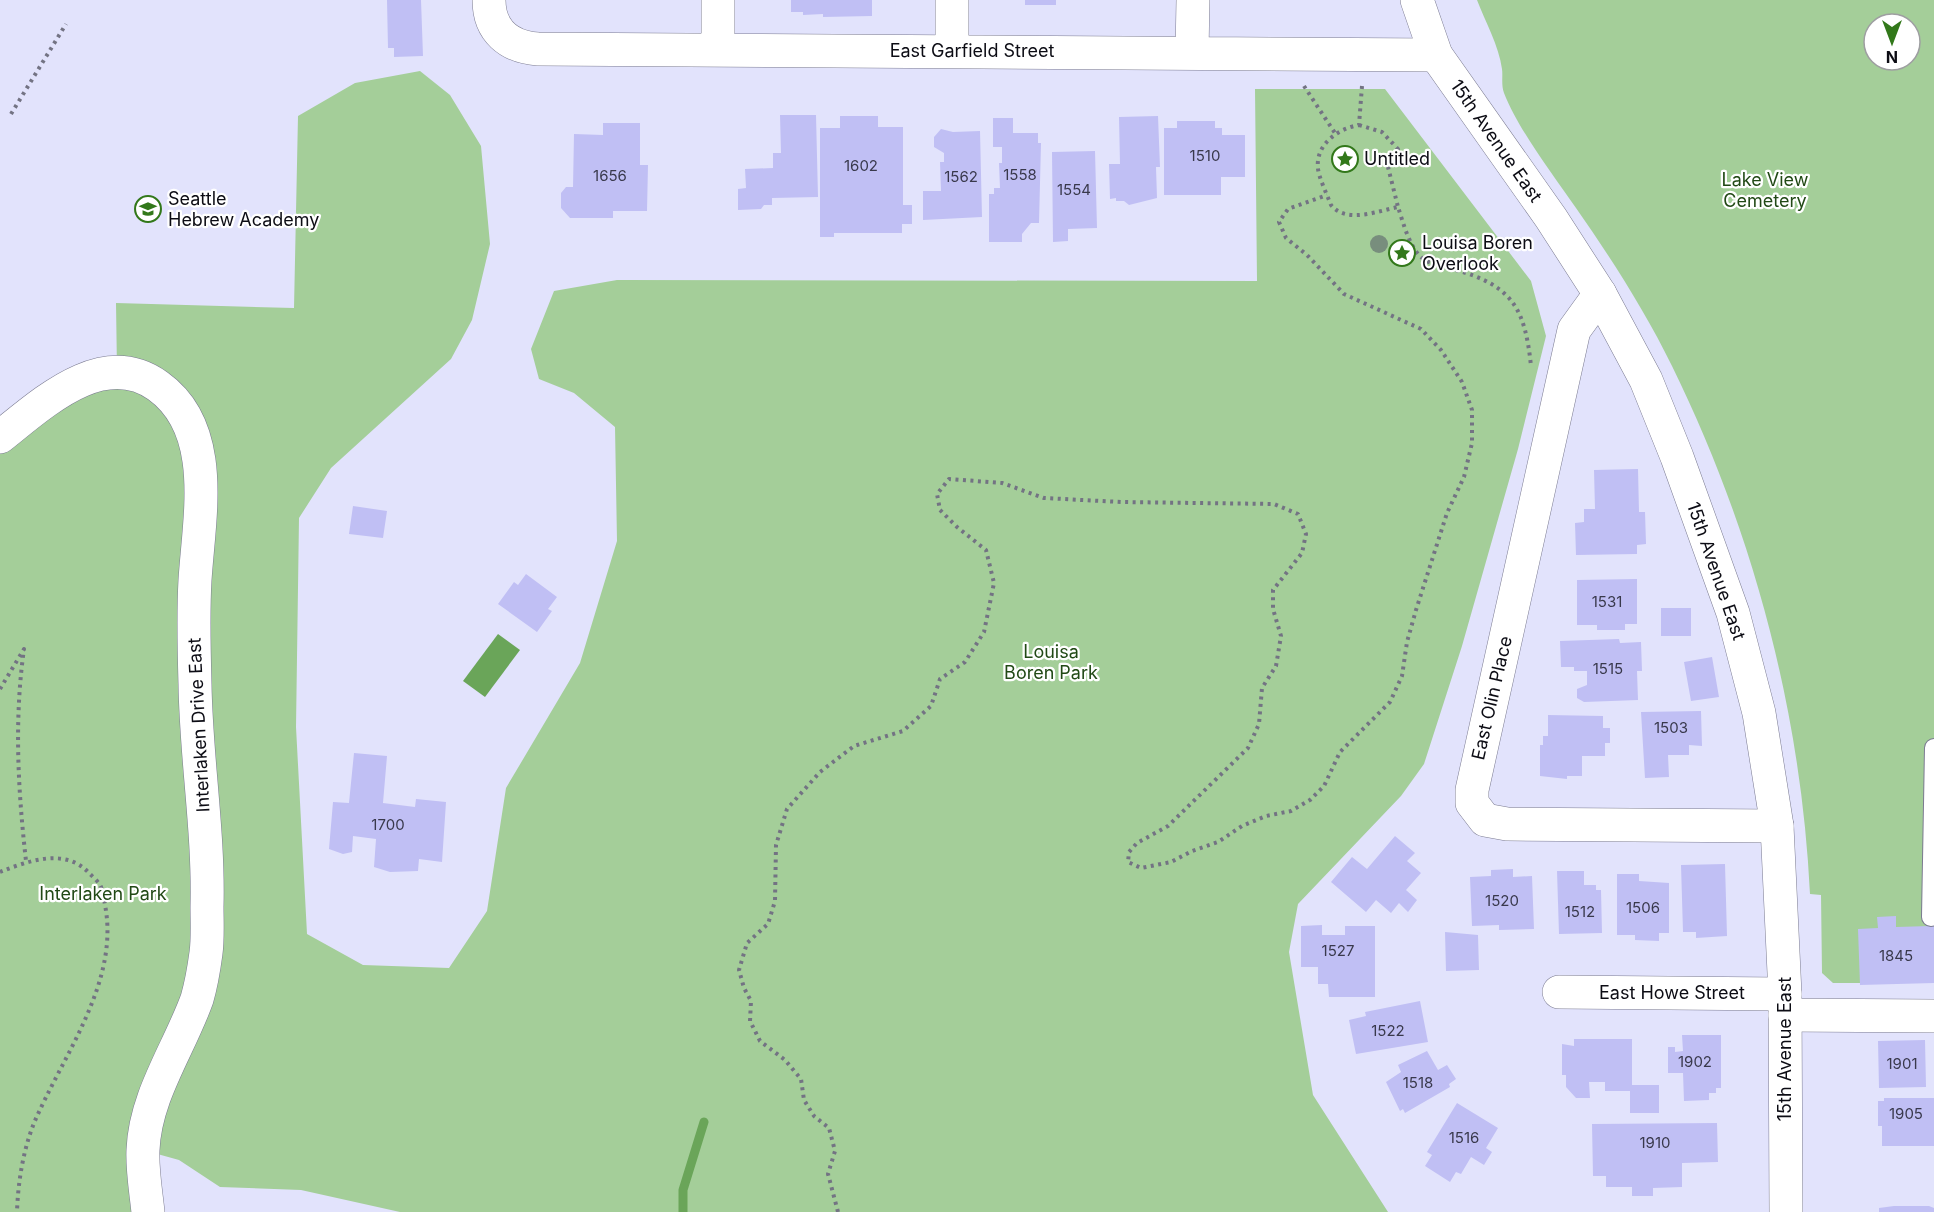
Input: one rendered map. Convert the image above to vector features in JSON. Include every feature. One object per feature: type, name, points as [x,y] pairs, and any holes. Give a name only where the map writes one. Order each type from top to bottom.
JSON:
[{"type":"street","name":"East Garfield Street","points":[[489,0],[491,20],[509,43],[524,48],[538,49],[1436,55]]},
{"type":"street","points":[[718,0],[718,49]]},
{"type":"street","points":[[952,0],[952,51]]},
{"type":"street","points":[[1192,52],[1193,0]]},
{"type":"street","name":"15th Avenue East","points":[[1417,0],[1436,55],[1551,218],[1600,294],[1646,380],[1677,457],[1732,613],[1759,713],[1777,826],[1785,1005],[1786,1212]]},
{"type":"street","name":"East Olin Place","points":[[1600,294],[1574,330],[1472,790],[1472,803],[1485,820],[1507,824],[1777,826]]},
{"type":"street","name":"Interlaken Drive East","points":[[0,437],[49,399],[80,380],[117,371],[146,378],[174,398],[192,427],[194,437],[199,466],[201,518],[195,590],[195,728],[208,876],[206,951],[197,998],[160,1082],[150,1115],[143,1149],[148,1212]]},
{"type":"street","name":"East Howe Street","points":[[1559,992],[1934,1016]]},
{"type":"lane","points":[[1931,917],[1934,748]]},
{"type":"path","points":[[11,114],[66,24]]},
{"type":"path","points":[[1301,81],[1335,133]]},
{"type":"path","points":[[1359,126],[1362,82]]},
{"type":"path","points":[[1398,207],[1347,215],[1335,211],[1327,195],[1317,163],[1323,147],[1335,133],[1359,126],[1382,132],[1398,149],[1388,167],[1407,233],[1421,257],[1436,264],[1478,276],[1495,284],[1509,295],[1525,326],[1531,366],[1537,367]]},
{"type":"path","points":[[838,1212],[828,1174],[835,1151],[829,1128],[814,1116],[804,1100],[801,1079],[785,1060],[760,1041],[750,1022],[751,1001],[744,988],[739,970],[747,943],[768,924],[776,901],[776,845],[787,809],[820,772],[854,746],[903,731],[931,705],[940,679],[964,662],[984,632],[994,583],[986,550],[940,510],[937,494],[950,479],[1002,483],[1044,498],[1121,502],[1274,504],[1298,514],[1306,534],[1302,553],[1273,590],[1273,609],[1281,636],[1276,666],[1262,688],[1259,724],[1248,748],[1168,826],[1137,843],[1129,852],[1128,862],[1141,868],[1171,862],[1192,850],[1218,842],[1242,826],[1266,816],[1291,811],[1310,800],[1324,786],[1340,752],[1390,702],[1402,676],[1416,610],[1447,513],[1464,477],[1472,443],[1472,410],[1462,382],[1441,350],[1421,328],[1344,294],[1307,255],[1286,238],[1279,222],[1288,209],[1327,195]]},
{"type":"path","points":[[0,689],[24,649],[17,716],[19,803],[26,861]]},
{"type":"path","points":[[0,872],[26,861],[54,857],[82,866],[101,886],[108,924],[104,962],[90,1006],[33,1125],[18,1181],[17,1212]]},
{"type":"green space","name":"Lake View Cemetery","points":[[1477,0],[1934,0],[1934,983],[1833,983],[1822,973],[1821,895],[1810,894],[1805,826],[1784,690],[1749,557],[1701,429],[1672,366],[1651,325],[1615,265],[1518,122],[1503,90],[1502,69]]},
{"type":"green space","points":[[420,71],[450,95],[481,146],[490,244],[472,320],[451,359],[331,468],[299,518],[296,727],[307,934],[363,965],[449,968],[487,911],[506,788],[580,663],[617,541],[615,427],[574,393],[539,379],[531,349],[554,291],[617,280],[1257,281],[1255,89],[1385,89],[1531,281],[1546,336],[1518,449],[1462,646],[1424,764],[1401,796],[1298,904],[1289,952],[1313,1095],[1388,1212],[400,1212],[301,1190],[220,1187],[179,1160],[143,1150],[148,1212],[0,1212],[0,437],[117,371],[116,303],[294,308],[298,116],[355,83]]},
{"type":"shaded area","points":[[498,634],[520,650],[485,697],[463,681]]},
{"type":"building","points":[[387,0],[421,0],[423,56],[394,57],[394,48],[388,48]]},
{"type":"building","points":[[791,0],[872,0],[872,16],[803,15],[803,12],[791,12]]},
{"type":"building","points":[[1025,0],[1056,0],[1056,5],[1025,5]]},
{"type":"building","points":[[780,115],[816,115],[818,197],[772,198],[772,205],[764,205],[761,209],[738,210],[738,189],[746,188],[745,169],[773,168],[773,153],[781,153]]},
{"type":"building","points":[[840,116],[878,116],[878,127],[903,127],[903,205],[912,205],[912,224],[902,224],[902,233],[834,233],[834,237],[820,237],[820,128],[840,128]]},
{"type":"building","points":[[1158,116],[1160,167],[1156,167],[1157,198],[1129,205],[1124,201],[1116,201],[1116,198],[1110,199],[1109,164],[1120,164],[1119,117]]},
{"type":"building","points":[[993,118],[1013,118],[1013,133],[1038,133],[1038,143],[1041,143],[1039,223],[1031,223],[1022,234],[1022,242],[989,242],[989,194],[994,194],[994,188],[1000,188],[999,163],[1002,163],[1002,147],[993,147]]},
{"type":"building","points":[[1177,121],[1215,121],[1215,128],[1222,128],[1222,135],[1245,135],[1245,177],[1221,177],[1221,195],[1164,195],[1164,128],[1177,128]]},
{"type":"building","points":[[603,123],[640,123],[640,165],[648,165],[647,211],[613,211],[613,218],[570,218],[561,208],[561,193],[566,187],[573,187],[574,134],[603,135]]},
{"type":"building","points":[[941,129],[953,132],[980,131],[982,217],[923,220],[923,191],[941,191],[940,162],[944,162],[944,153],[934,147],[934,137]]},
{"type":"building","points":[[1095,151],[1097,228],[1068,229],[1068,241],[1053,242],[1052,152]]},
{"type":"building","points":[[1638,469],[1639,512],[1645,512],[1646,544],[1637,545],[1637,554],[1576,555],[1575,523],[1584,522],[1584,509],[1595,509],[1594,470]]},
{"type":"building","points":[[353,506],[387,511],[383,538],[349,534]]},
{"type":"building","points":[[526,574],[557,597],[548,609],[552,611],[537,632],[498,604],[514,582],[518,585]]},
{"type":"building","points":[[1637,579],[1637,624],[1625,624],[1625,630],[1597,630],[1597,625],[1577,625],[1577,580]]},
{"type":"building","points":[[1661,608],[1691,608],[1691,636],[1661,636]]},
{"type":"building","points":[[1619,639],[1620,643],[1641,642],[1642,671],[1637,671],[1638,700],[1584,702],[1577,698],[1577,689],[1587,685],[1587,671],[1574,671],[1574,667],[1561,667],[1560,641]]},
{"type":"building","points":[[1712,657],[1719,697],[1691,701],[1684,662]]},
{"type":"building","points":[[1701,711],[1702,746],[1689,745],[1689,755],[1668,755],[1669,777],[1645,778],[1641,712]]},
{"type":"building","points":[[1548,715],[1603,716],[1603,728],[1610,728],[1610,743],[1605,743],[1605,756],[1582,756],[1582,776],[1567,776],[1567,779],[1540,776],[1540,745],[1543,745],[1543,736],[1548,736]]},
{"type":"building","points":[[354,753],[387,756],[383,803],[415,807],[416,799],[446,802],[442,862],[419,859],[418,871],[390,872],[374,867],[376,839],[353,836],[352,852],[343,854],[329,849],[333,802],[349,803]]},
{"type":"building","points":[[1395,836],[1415,853],[1407,861],[1421,873],[1406,890],[1417,900],[1408,912],[1399,903],[1391,913],[1376,900],[1366,912],[1331,882],[1352,857],[1367,869]]},
{"type":"building","points":[[1725,864],[1727,936],[1696,938],[1696,932],[1683,932],[1681,865]]},
{"type":"building","points":[[1513,869],[1513,877],[1532,876],[1534,929],[1499,930],[1499,925],[1472,926],[1470,877],[1491,876],[1491,870]]},
{"type":"building","points":[[1557,871],[1584,871],[1584,885],[1596,885],[1596,890],[1601,890],[1602,933],[1559,934]]},
{"type":"building","points":[[1617,874],[1639,874],[1639,881],[1669,883],[1669,933],[1659,933],[1659,941],[1635,940],[1635,935],[1617,935]]},
{"type":"building","points":[[1896,916],[1896,927],[1930,926],[1930,923],[1934,922],[1934,983],[1860,985],[1858,929],[1878,928],[1877,917]]},
{"type":"building","points":[[1322,925],[1322,935],[1345,935],[1345,926],[1375,926],[1375,997],[1329,997],[1328,984],[1318,984],[1318,967],[1301,967],[1301,926]]},
{"type":"building","points":[[1445,932],[1478,935],[1479,970],[1446,971]]},
{"type":"building","points":[[1420,1001],[1428,1042],[1356,1054],[1349,1020],[1366,1016],[1365,1012]]},
{"type":"building","points":[[1682,1035],[1721,1035],[1721,1088],[1716,1088],[1716,1093],[1709,1093],[1709,1100],[1684,1101],[1683,1073],[1668,1073],[1668,1047],[1675,1047],[1675,1052],[1683,1051]]},
{"type":"building","points":[[1574,1039],[1632,1039],[1632,1085],[1659,1085],[1659,1113],[1630,1113],[1630,1091],[1605,1091],[1605,1082],[1589,1082],[1590,1098],[1576,1098],[1566,1087],[1566,1075],[1562,1075],[1562,1044],[1574,1046]]},
{"type":"building","points":[[1925,1040],[1926,1087],[1879,1088],[1878,1041]]},
{"type":"building","points":[[1427,1051],[1438,1070],[1447,1065],[1456,1079],[1449,1084],[1450,1087],[1405,1113],[1403,1109],[1400,1111],[1386,1082],[1401,1072],[1398,1065]]},
{"type":"building","points":[[1884,1098],[1934,1098],[1934,1146],[1882,1146],[1882,1126],[1878,1126],[1878,1101],[1884,1101]]},
{"type":"building","points":[[1457,1103],[1498,1128],[1486,1148],[1492,1152],[1484,1165],[1471,1157],[1461,1174],[1456,1172],[1450,1182],[1425,1166],[1432,1155],[1427,1152]]},
{"type":"building","points":[[1717,1123],[1718,1162],[1682,1163],[1682,1187],[1653,1188],[1653,1196],[1632,1196],[1632,1187],[1606,1187],[1606,1176],[1593,1176],[1592,1124]]},
{"type":"building","points":[[1929,1206],[1934,1208],[1934,1212],[1879,1212],[1879,1208]]},
{"type":"waterway","points":[[683,1212],[683,1190],[704,1122]]},
{"type":"place","name":"Untitled","points":[[1345,159]]},
{"type":"place","name":"Seattle Hebrew Academy","points":[[148,209]]},
{"type":"place","name":"Louisa Boren Overlook","points":[[1402,253]]},
{"type":"park label","name":"Louisa Boren Park","points":[[1051,662]]},
{"type":"park label","name":"Interlaken Park","points":[[103,894]]}]
